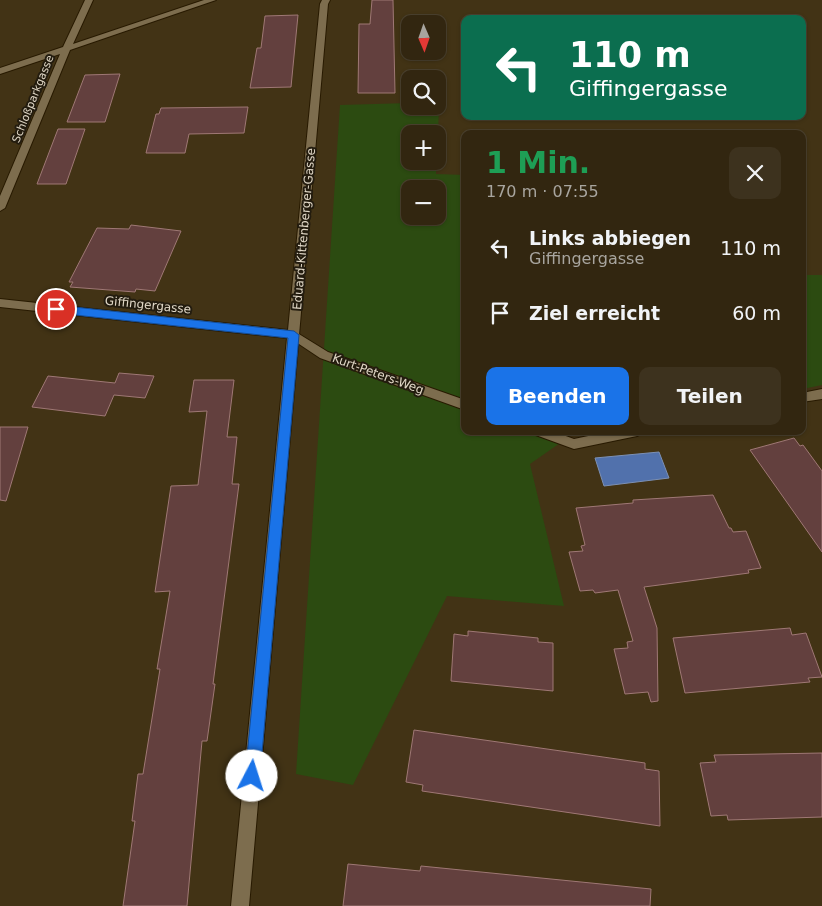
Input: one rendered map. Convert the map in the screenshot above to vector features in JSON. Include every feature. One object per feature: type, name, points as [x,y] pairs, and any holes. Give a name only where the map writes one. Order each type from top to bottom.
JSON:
[{"type":"street","name":"Schloßparkgasse","points":[[0,208],[89,0]]},
{"type":"street","points":[[0,71],[212,0]]},
{"type":"street","name":"Eduard-Kittenberger-Gasse","points":[[240,906],[326,0]]},
{"type":"street","name":"Giffingergasse","points":[[0,303],[294,335]]},
{"type":"street","name":"Kurt-Peters-Weg","points":[[294,335],[324,355],[461,404]]},
{"type":"street","points":[[806,397],[822,394]]},
{"type":"street","points":[[548,435],[574,444],[618,435]]},
{"type":"green space","points":[[401,103],[401,115],[439,115],[438,125],[401,125],[401,170],[436,170],[436,174],[461,175],[461,435],[572,435],[530,464],[564,606],[447,596],[353,785],[296,774],[340,105]]},
{"type":"green space","points":[[806,275],[822,275],[822,385],[806,388]]},
{"type":"water","points":[[659,452],[669,478],[604,486],[595,458]]},
{"type":"building","points":[[372,0],[393,0],[395,93],[358,93],[359,24],[370,24]]},
{"type":"building","points":[[298,15],[291,87],[250,88],[257,48],[261,48],[265,16]]},
{"type":"building","points":[[120,74],[105,122],[67,122],[85,75]]},
{"type":"building","points":[[248,107],[244,133],[189,134],[185,153],[146,153],[156,114],[159,114],[161,108]]},
{"type":"building","points":[[58,129],[85,129],[66,184],[37,184]]},
{"type":"building","points":[[131,225],[181,231],[155,291],[136,289],[135,292],[70,287],[73,282],[69,282],[97,228],[129,229]]},
{"type":"building","points":[[119,373],[154,376],[145,398],[114,395],[105,416],[32,407],[48,376],[115,383]]},
{"type":"building","points":[[194,380],[234,380],[227,437],[237,437],[232,484],[239,484],[207,741],[202,741],[187,906],[123,906],[135,821],[132,821],[138,774],[143,774],[170,591],[155,592],[171,486],[198,485],[207,411],[189,412]]},
{"type":"building","points":[[0,427],[28,427],[6,501],[0,500]]},
{"type":"building","points":[[794,438],[800,446],[803,445],[822,471],[822,552],[750,450]]},
{"type":"building","points":[[713,495],[729,528],[733,532],[746,531],[761,568],[748,570],[749,573],[644,587],[657,628],[658,701],[651,702],[648,692],[625,694],[614,649],[628,648],[627,642],[633,641],[618,590],[595,593],[593,590],[580,591],[569,552],[583,551],[581,546],[585,545],[576,508],[633,503],[633,500]]},
{"type":"building","points":[[790,628],[792,635],[806,633],[822,677],[808,678],[810,682],[685,693],[673,638]]},
{"type":"building","points":[[468,631],[538,638],[538,642],[553,643],[553,691],[451,681],[454,634],[468,636]]},
{"type":"building","points":[[414,730],[645,763],[645,769],[659,771],[660,826],[422,791],[423,785],[406,782]]},
{"type":"building","points":[[822,753],[822,817],[728,820],[727,815],[711,816],[700,763],[716,762],[714,755]]},
{"type":"building","points":[[348,864],[420,871],[421,866],[651,889],[650,906],[343,906]]},
{"type":"route","points":[[56,309],[294,335],[252,776]]}]
